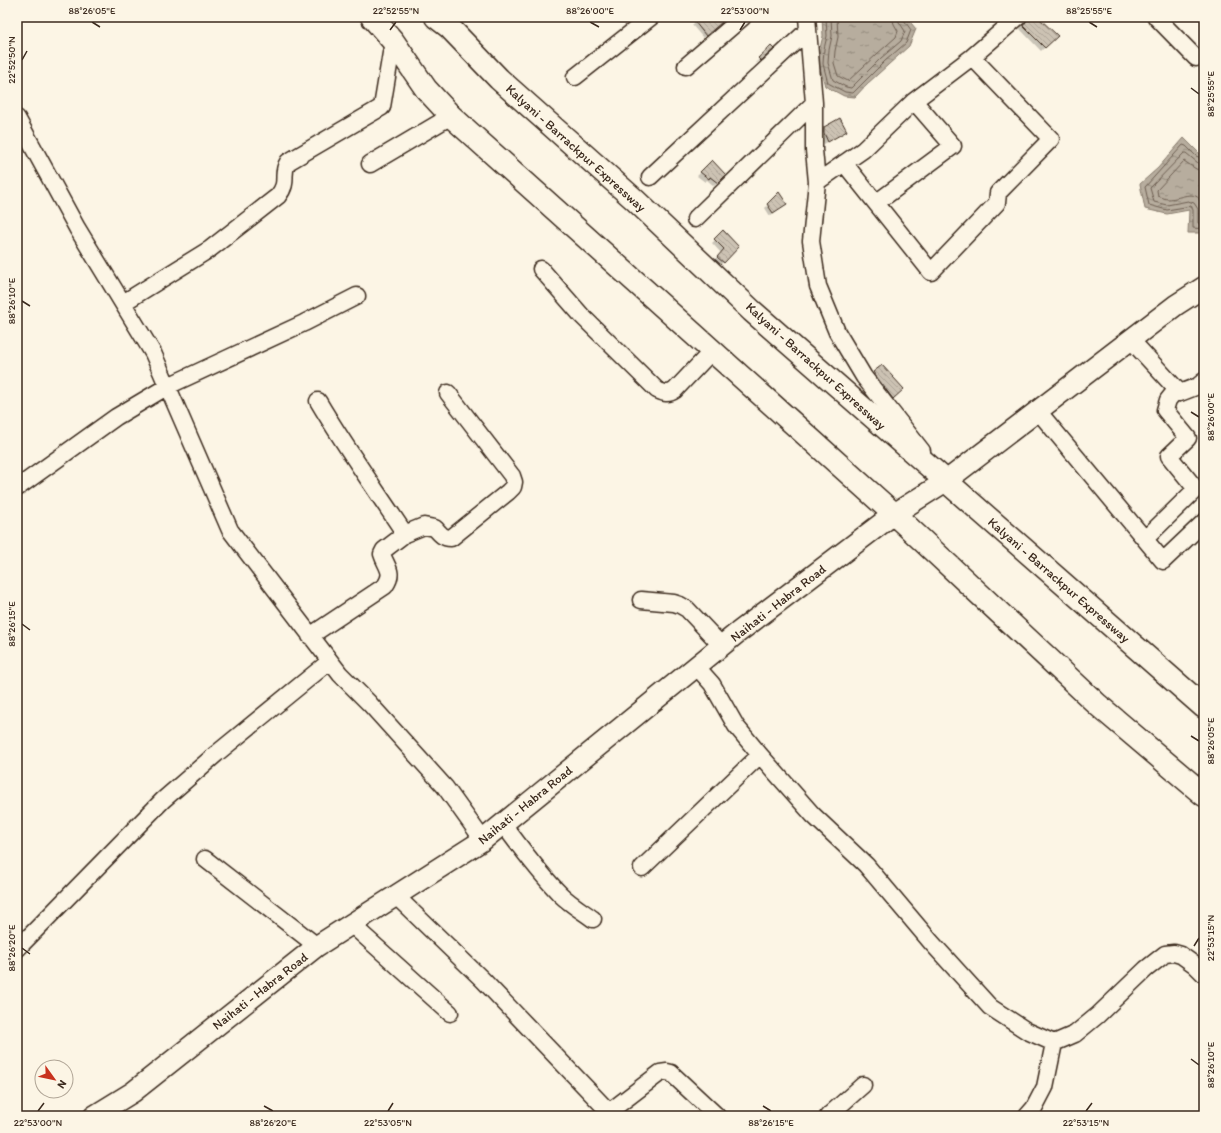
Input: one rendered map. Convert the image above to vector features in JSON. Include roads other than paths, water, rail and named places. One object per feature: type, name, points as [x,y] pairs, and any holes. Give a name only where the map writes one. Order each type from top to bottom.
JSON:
[{"type":"highway","points":[[372,17],[393,41],[426,89],[451,116],[894,514],[1098,705],[1204,795]]},
{"type":"highway","name":"Kalyani - Barrackpur Expressway","points":[[436,17],[449,27],[499,79],[635,200],[752,310],[1204,707]]},
{"type":"main road","name":"Naihati - Habra Road","points":[[94,1116],[133,1092],[317,946],[483,840],[696,666],[894,514],[946,481],[1176,306],[1204,287]]},
{"type":"street","points":[[575,77],[651,17]]},
{"type":"street","points":[[686,66],[743,17]]},
{"type":"street","points":[[818,182],[863,150],[914,101],[972,57],[1018,17]]},
{"type":"street","points":[[1156,17],[1196,58]]},
{"type":"street","points":[[808,24],[814,103],[814,150],[818,182],[811,241],[818,286],[837,332],[864,377],[946,481]]},
{"type":"street","points":[[650,178],[808,24]]},
{"type":"street","points":[[123,303],[210,249],[278,196],[284,186],[284,170],[288,162],[382,106],[393,41]]},
{"type":"street","points":[[844,163],[931,272],[997,203],[998,193],[1051,139],[972,57]]},
{"type":"street","points":[[876,203],[953,146],[914,101]]},
{"type":"street","points":[[694,219],[814,103]]},
{"type":"street","points":[[370,164],[451,116]]},
{"type":"street","points":[[17,118],[78,228],[153,353],[230,530],[330,662],[445,787],[483,840]]},
{"type":"street","points":[[541,269],[582,316],[657,390],[670,394],[713,350]]},
{"type":"street","points":[[17,488],[116,417],[168,386],[304,323],[357,296]]},
{"type":"street","points":[[1131,340],[1180,393],[1198,386],[1204,381]]},
{"type":"street","points":[[1145,539],[1196,489],[1169,456],[1188,438],[1165,410],[1168,400],[1176,390]]},
{"type":"street","points":[[310,636],[385,586],[390,578],[390,573],[382,554],[384,550],[398,540],[402,535],[424,526],[435,528],[441,536],[451,538],[513,487],[514,482],[512,476],[448,393]]},
{"type":"street","points":[[318,401],[335,430],[401,528],[402,535]]},
{"type":"street","points":[[1038,411],[1163,561],[1204,522]]},
{"type":"street","points":[[641,600],[680,605],[687,609],[722,646]]},
{"type":"street","points":[[17,949],[163,800],[216,754],[330,662]]},
{"type":"street","points":[[696,666],[712,684],[736,726],[813,815],[866,865],[931,942],[990,1006],[1027,1031],[1054,1043],[1074,1034],[1098,1015],[1158,958],[1165,954],[1174,953],[1181,955],[1195,965],[1204,974]]},
{"type":"street","points":[[642,868],[760,754]]},
{"type":"street","points":[[503,824],[553,887],[562,896],[593,919]]},
{"type":"street","points":[[205,859],[317,946]]},
{"type":"street","points":[[396,896],[483,980],[611,1114],[660,1072],[668,1072],[671,1073],[717,1116]]},
{"type":"street","points":[[351,924],[450,1013]]},
{"type":"street","points":[[1027,1116],[1034,1108],[1045,1087],[1054,1043]]},
{"type":"street","points":[[828,1116],[862,1085]]},
{"type":"water","points":[[822,17],[906,17],[916,29],[909,46],[867,84],[855,97],[844,96],[825,86],[819,64],[820,48],[823,36]]},
{"type":"water","points":[[1184,138],[1204,156],[1204,233],[1188,233],[1189,210],[1167,214],[1145,209],[1140,184],[1158,168]]}]
